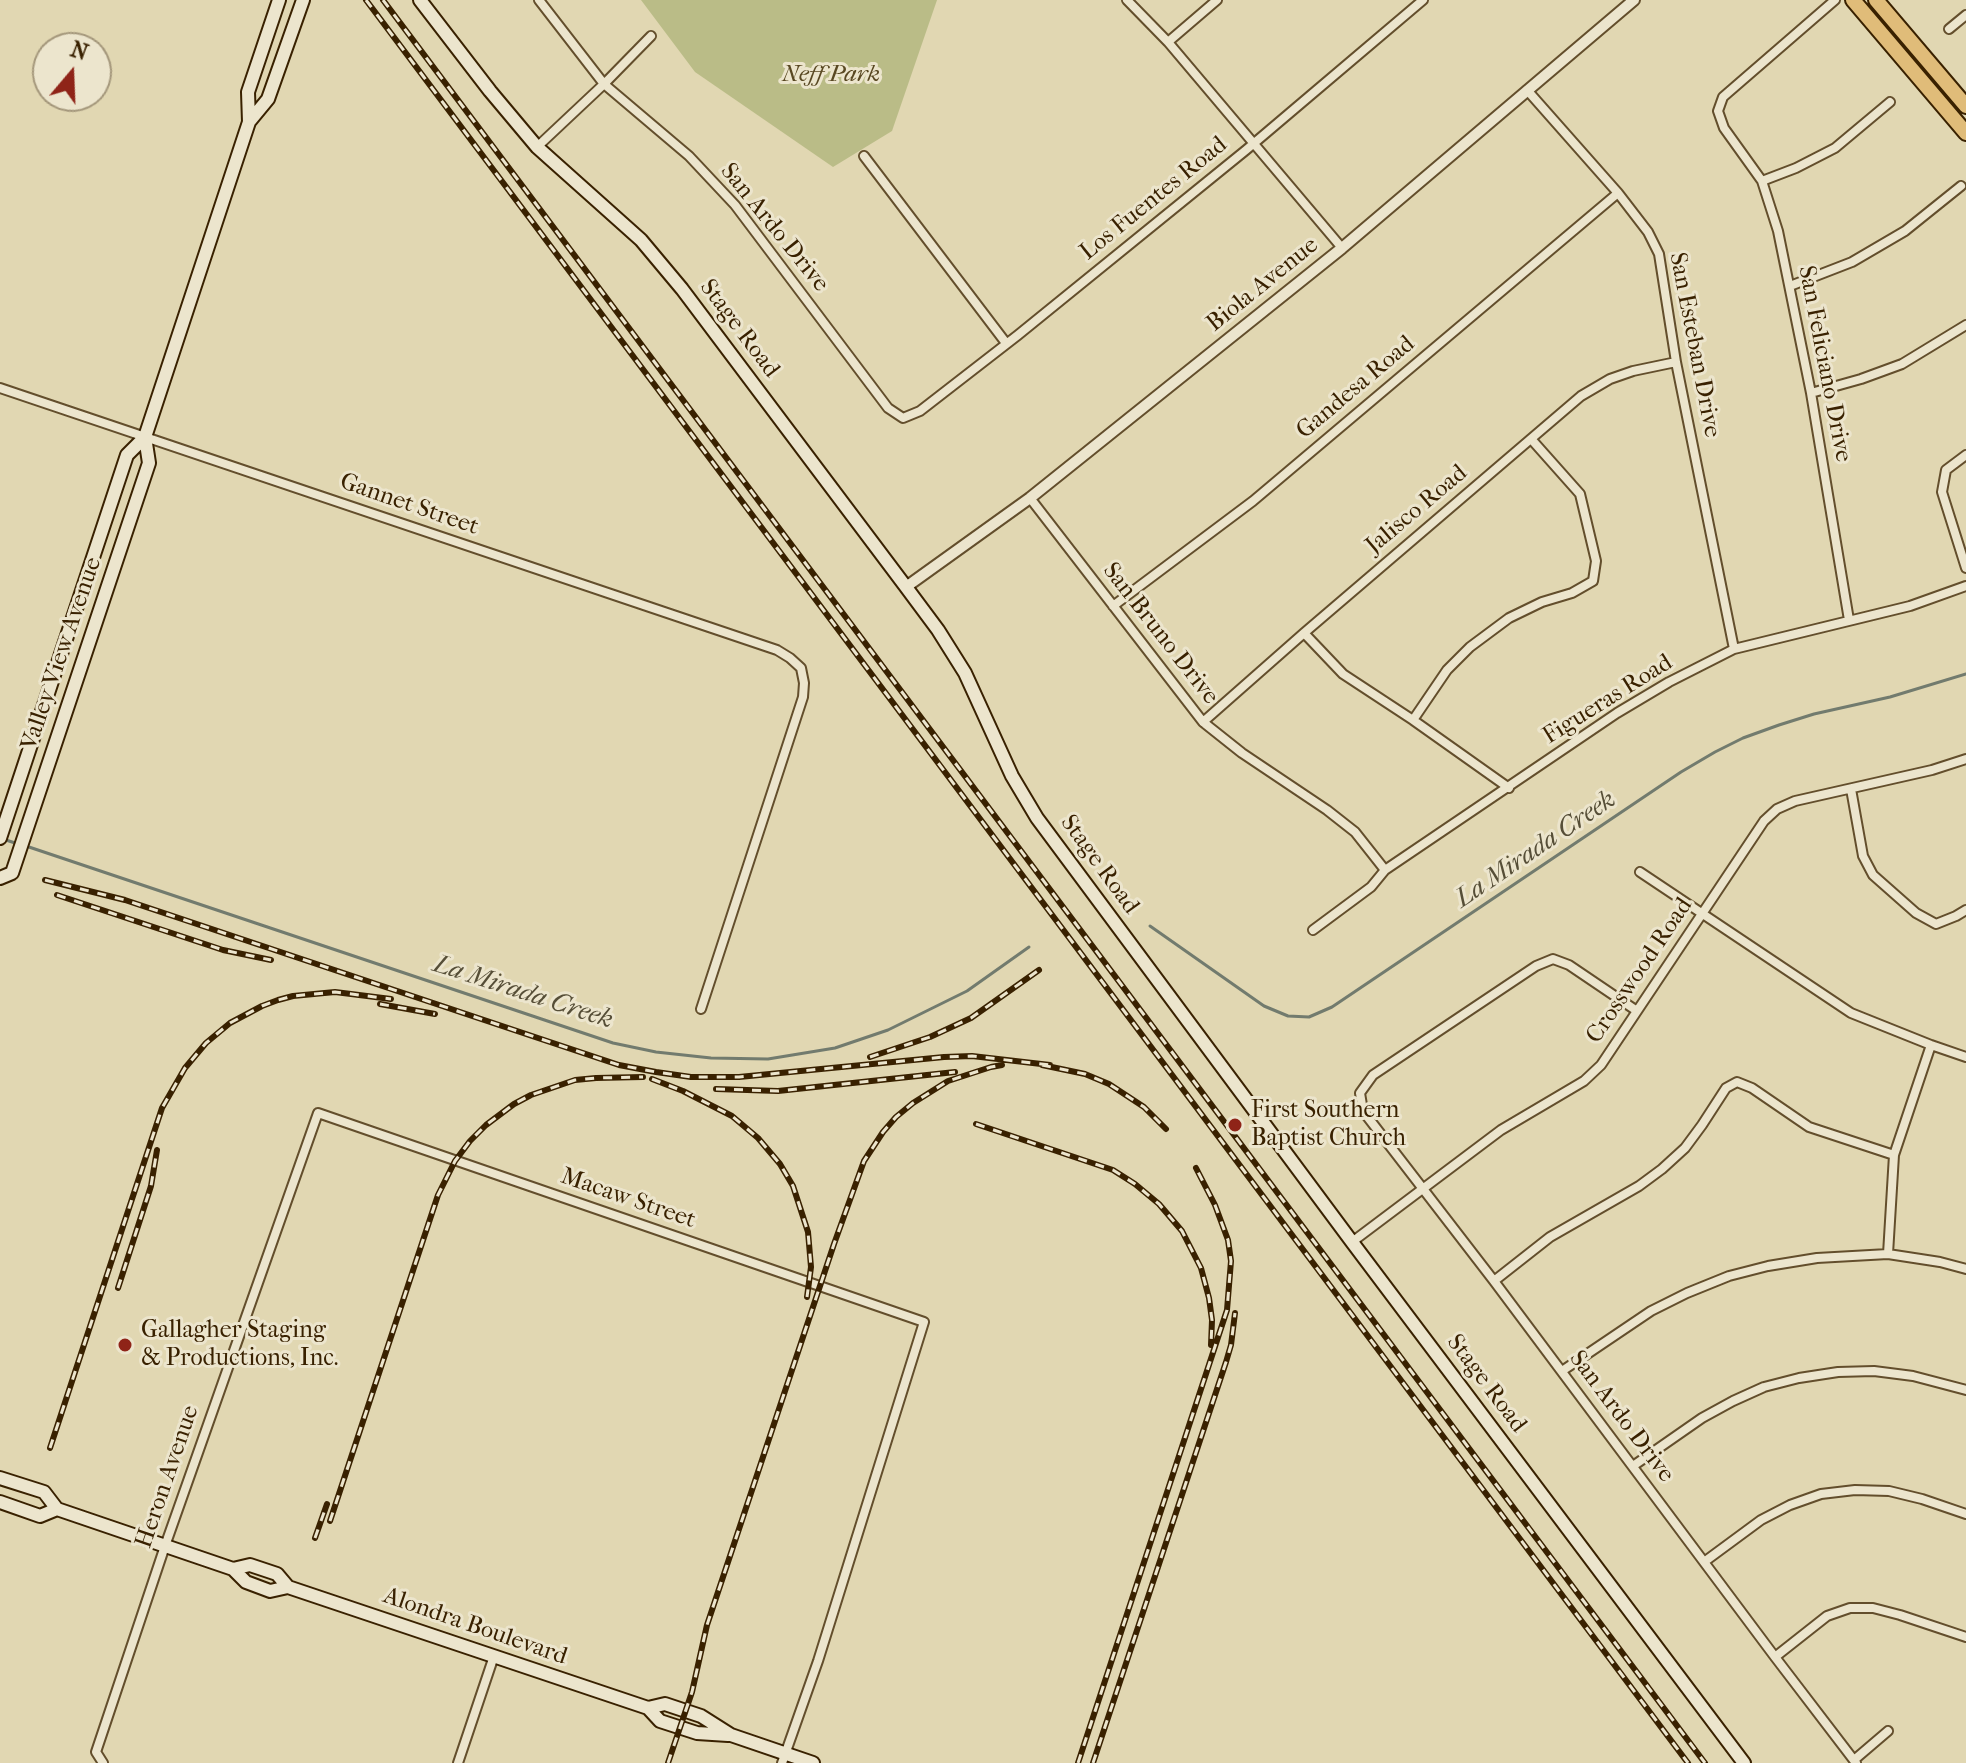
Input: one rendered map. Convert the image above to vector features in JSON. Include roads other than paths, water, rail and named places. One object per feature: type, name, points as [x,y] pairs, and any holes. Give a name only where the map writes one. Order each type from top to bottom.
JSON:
[{"type":"main road","name":"Valley View Avenue","points":[[0,838],[127,455],[145,437],[249,122],[248,92],[279,0]]},
{"type":"main road","name":"Valley View Avenue","points":[[249,122],[268,99],[303,0]]},
{"type":"main road","name":"Stage Road","points":[[420,0],[537,147],[641,240],[682,289],[906,587],[965,673],[1012,776],[1037,818],[1744,1763]]},
{"type":"main road","points":[[1853,0],[1966,133]]},
{"type":"main road","points":[[1876,0],[1966,106]]},
{"type":"main road","name":"Valley View Avenue","points":[[0,878],[12,873],[149,463],[145,437]]},
{"type":"main road","name":"Alondra Boulevard","points":[[0,1478],[44,1492],[57,1509],[233,1569],[246,1582],[270,1591],[288,1587],[648,1708],[660,1721],[697,1733],[731,1735],[783,1758],[813,1763]]},
{"type":"main road","name":"Alondra Boulevard","points":[[0,1502],[40,1516],[57,1509]]},
{"type":"street","name":"San Ardo Drive","points":[[539,0],[604,84],[689,156],[735,205],[888,408],[903,418]]},
{"type":"street","points":[[1127,0],[1168,42],[1342,248]]},
{"type":"street","points":[[1168,42],[1217,0]]},
{"type":"street","name":"Los Fuentes Road","points":[[903,418],[920,411],[1006,343],[1254,143],[1423,0]]},
{"type":"street","name":"Biola Avenue","points":[[906,587],[1030,498],[1342,248],[1634,0]]},
{"type":"street","name":"San Feliciano Drive","points":[[1830,2],[1723,97],[1718,111],[1724,128],[1762,181],[1778,231],[1811,393],[1849,620]]},
{"type":"street","points":[[1949,29],[1966,15]]},
{"type":"street","points":[[537,147],[651,36]]},
{"type":"street","name":"San Esteban Drive","points":[[1527,90],[1618,193],[1648,232],[1659,254],[1676,362],[1734,649]]},
{"type":"street","points":[[1762,181],[1835,148],[1890,102]]},
{"type":"street","points":[[864,156],[1006,343]]},
{"type":"street","points":[[1790,286],[1852,262],[1905,231],[1961,186]]},
{"type":"street","name":"Gandesa Road","points":[[1113,606],[1253,501],[1618,193]]},
{"type":"street","points":[[1811,393],[1902,364],[1966,325]]},
{"type":"street","name":"Jalisco Road","points":[[1203,722],[1581,396],[1610,379],[1676,362]]},
{"type":"street","name":"Gannet Street","points":[[0,388],[777,650],[790,658],[801,668],[803,697],[701,1009]]},
{"type":"street","points":[[1413,720],[1447,670],[1470,647],[1509,618],[1542,602],[1572,593],[1593,581],[1596,561],[1580,494],[1532,440]]},
{"type":"street","points":[[1966,455],[1946,470],[1942,492],[1966,568]]},
{"type":"street","name":"San Bruno Drive","points":[[1030,498],[1203,722],[1355,832],[1385,870]]},
{"type":"street","name":"Figueras Road","points":[[1313,930],[1371,887],[1385,870],[1669,682],[1734,649],[1910,606],[1966,586]]},
{"type":"street","points":[[1304,633],[1343,674],[1509,788]]},
{"type":"street","name":"Crosswood Road","points":[[1352,1242],[1501,1130],[1584,1081],[1601,1065],[1764,821],[1777,809],[1795,801],[1932,770],[1966,759]]},
{"type":"street","points":[[1851,789],[1863,856],[1873,875],[1916,913],[1936,924],[1966,910]]},
{"type":"street","points":[[1640,872],[1851,1013],[1966,1057]]},
{"type":"street","name":"San Ardo Drive","points":[[1637,1011],[1569,965],[1553,959],[1536,966],[1373,1075],[1360,1093],[1363,1111],[1855,1762]]},
{"type":"street","points":[[1888,1254],[1894,1155],[1931,1045]]},
{"type":"street","points":[[1494,1281],[1550,1237],[1639,1186],[1662,1169],[1685,1148],[1726,1088],[1737,1082],[1752,1088],[1809,1127],[1894,1155]]},
{"type":"street","name":"Macaw Street","points":[[318,1113],[924,1322],[818,1661],[783,1758]]},
{"type":"street","name":"Heron Avenue","points":[[103,1763],[96,1752],[165,1546],[318,1113]]},
{"type":"street","points":[[1562,1371],[1651,1311],[1729,1276],[1768,1266],[1817,1258],[1888,1254],[1966,1269]]},
{"type":"street","points":[[1633,1466],[1702,1418],[1733,1401],[1764,1387],[1799,1378],[1874,1371],[1913,1376],[1966,1390]]},
{"type":"street","points":[[1704,1562],[1761,1520],[1821,1494],[1855,1490],[1889,1491],[1966,1514]]},
{"type":"street","points":[[1775,1657],[1827,1616],[1850,1608],[1873,1608],[1966,1637]]},
{"type":"street","points":[[458,1763],[494,1656]]},
{"type":"street","points":[[1855,1762],[1888,1731]]},
{"type":"waterway","name":"La Mirada Creek","points":[[1150,926],[1264,1006],[1288,1016],[1309,1017],[1332,1007],[1715,752],[1743,738],[1814,714],[1890,697],[1966,674]]},
{"type":"waterway","name":"La Mirada Creek","points":[[3,839],[18,844]]},
{"type":"waterway","name":"La Mirada Creek","points":[[26,846],[613,1043],[711,1058],[768,1059],[835,1048],[888,1030],[967,991],[1029,947]]},
{"type":"railway","points":[[366,0],[1688,1763]]},
{"type":"railway","points":[[383,0],[1705,1763]]},
{"type":"railway","points":[[45,880],[125,900],[619,1065],[656,1072],[691,1077],[739,1077],[972,1056],[1050,1065]]},
{"type":"railway","points":[[57,895],[223,950],[271,960]]},
{"type":"railway","points":[[870,1057],[930,1037],[971,1018],[1039,970]]},
{"type":"railway","points":[[50,1448],[162,1108],[185,1068],[206,1043],[230,1023],[278,1000],[335,992],[391,999]]},
{"type":"railway","points":[[380,1004],[435,1014]]},
{"type":"railway","points":[[668,1763],[692,1692],[707,1625],[864,1161],[883,1132],[913,1103],[948,1081],[1002,1065]]},
{"type":"railway","points":[[1042,1065],[1085,1074],[1109,1084],[1144,1107],[1166,1129]]},
{"type":"railway","points":[[716,1089],[778,1091],[955,1072]]},
{"type":"railway","points":[[330,1521],[438,1195],[455,1161],[486,1125],[531,1095],[575,1080],[643,1077]]},
{"type":"railway","points":[[652,1079],[732,1116],[758,1138],[780,1164],[793,1186],[808,1232],[811,1267],[807,1297]]},
{"type":"railway","points":[[976,1124],[1113,1170],[1159,1204],[1182,1231],[1201,1268],[1212,1320],[1211,1345]]},
{"type":"railway","points":[[118,1288],[151,1186],[157,1150]]},
{"type":"railway","points":[[1078,1763],[1227,1310],[1231,1261],[1228,1240],[1196,1168]]},
{"type":"railway","points":[[1093,1763],[1226,1362],[1235,1313]]},
{"type":"railway","points":[[315,1538],[327,1504]]},
{"type":"place","name":"First Southern Baptist Church","points":[[1235,1125]]},
{"type":"place","name":"Gallagher Staging & Productions, Inc.","points":[[125,1345]]},
{"type":"park label","name":"Neff Park","points":[[831,75]]}]
